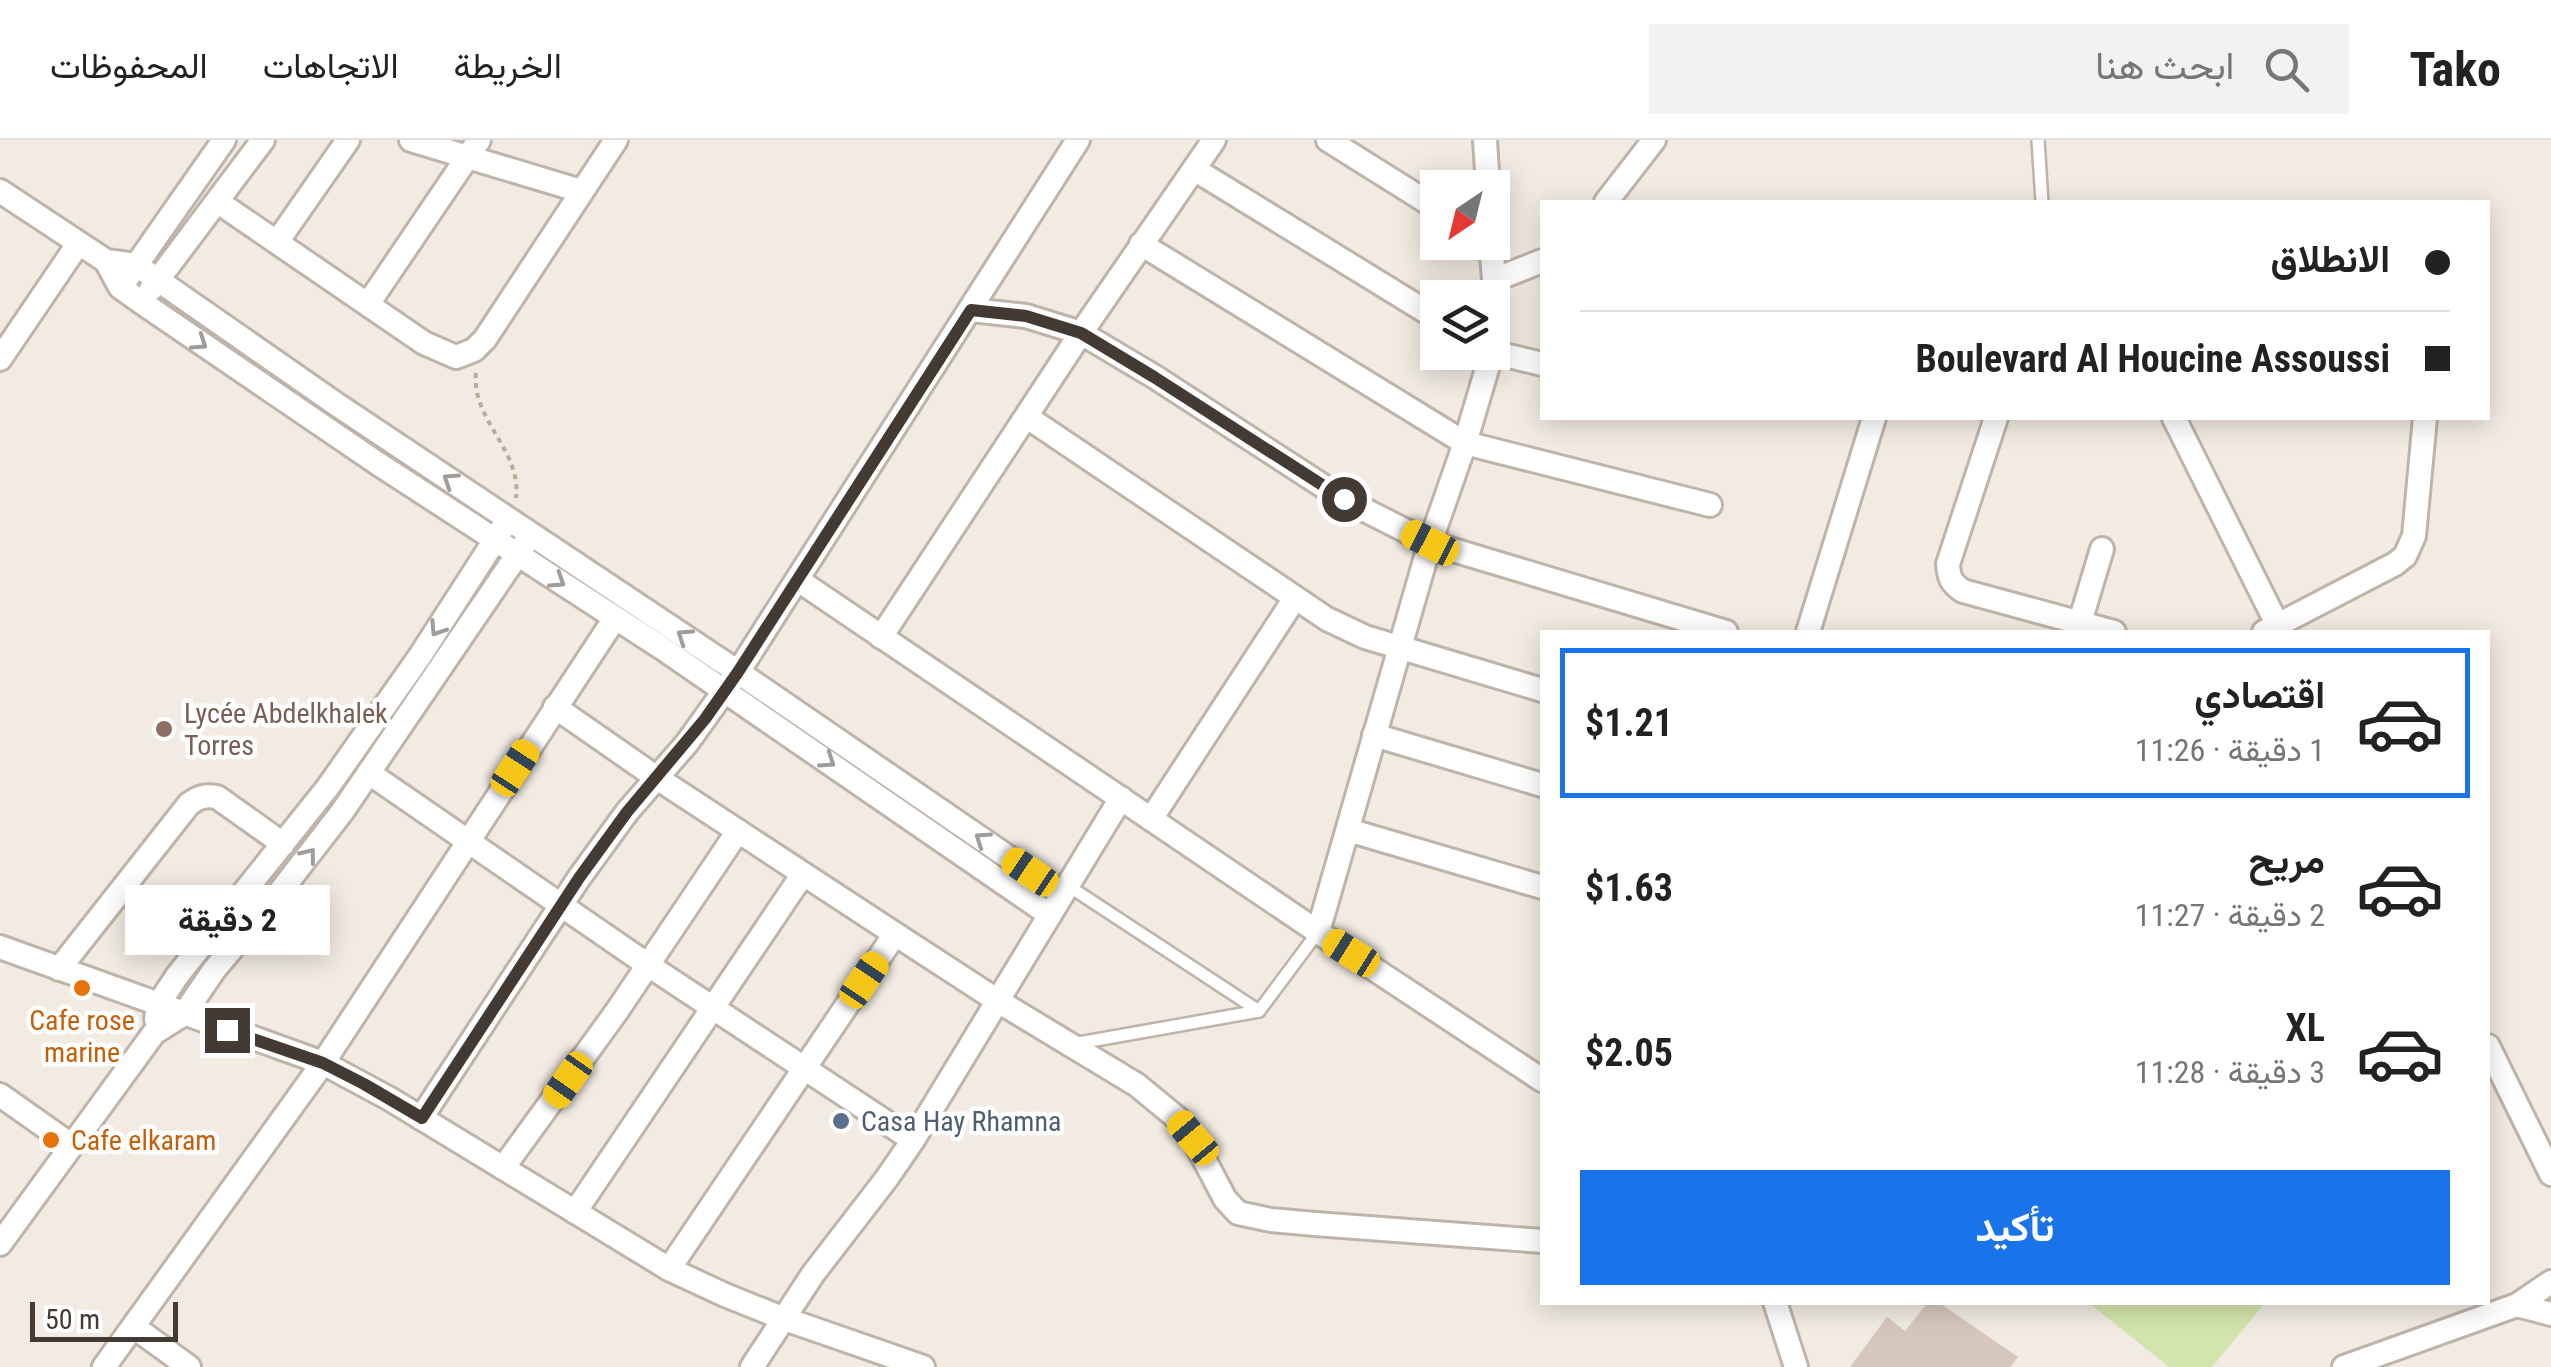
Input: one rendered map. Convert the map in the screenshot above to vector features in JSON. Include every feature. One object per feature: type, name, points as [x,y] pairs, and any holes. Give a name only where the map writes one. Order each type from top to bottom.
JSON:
[{"type":"street","points":[[120,288],[224,140]]},
{"type":"street","points":[[141,302],[264,140]]},
{"type":"street","points":[[277,242],[348,140]]},
{"type":"street","points":[[410,140],[474,148],[581,192]]},
{"type":"street","points":[[218,202],[424,343],[456,357],[466,355],[485,339],[616,140]]},
{"type":"street","points":[[422,1118],[618,824],[687,743],[732,682],[1078,140]]},
{"type":"street","points":[[882,637],[1081,333],[1214,140]]},
{"type":"street","points":[[1328,140],[1420,197]]},
{"type":"street","points":[[1485,140],[1487,170]]},
{"type":"street","points":[[1608,200],[1654,140]]},
{"type":"street","points":[[368,304],[474,148]]},
{"type":"street","points":[[1194,169],[1420,308]]},
{"type":"street","points":[[0,191],[106,262],[136,266],[158,280],[509,518],[1050,914]]},
{"type":"street","points":[[0,360],[78,244]]},
{"type":"street","points":[[1141,244],[1465,444],[1710,506]]},
{"type":"street","points":[[1493,260],[1494,280],[1540,264]]},
{"type":"street","points":[[106,262],[120,288],[495,540],[615,618],[732,682],[1065,889]]},
{"type":"street","points":[[971,310],[1026,316],[1081,333],[1344,499],[1430,543],[1719,630]]},
{"type":"street","points":[[1510,357],[1540,364]]},
{"type":"street","points":[[1318,932],[1430,543],[1487,370]]},
{"type":"street","points":[[1027,417],[1295,598],[1349,630],[1540,689]]},
{"type":"street","points":[[1809,630],[1873,420]]},
{"type":"street","points":[[1995,420],[1948,564],[1954,585],[2079,628],[2102,549]]},
{"type":"street","points":[[2175,420],[2274,630],[2405,556],[2414,536],[2425,420]]},
{"type":"street","points":[[154,1033],[158,1005],[189,960],[328,787],[420,656],[509,518]]},
{"type":"street","points":[[0,1244],[154,1033],[184,1014],[214,970],[304,862],[532,534]]},
{"type":"street","points":[[798,580],[1540,1079]]},
{"type":"street","points":[[1151,819],[1295,598]]},
{"type":"street","points":[[104,1367],[323,1063],[615,618]]},
{"type":"street","points":[[555,707],[894,934],[1138,1085],[1177,1118],[1193,1138],[1229,1204],[1243,1216],[1540,1240]]},
{"type":"street","points":[[1374,735],[1540,784]]},
{"type":"street","points":[[369,773],[648,965],[913,1140]]},
{"type":"street","points":[[59,969],[189,804],[199,797],[217,797],[283,844]]},
{"type":"street","points":[[752,1367],[812,1274],[913,1140],[1120,798]]},
{"type":"street","points":[[1348,830],[1540,886]]},
{"type":"street","points":[[502,1168],[563,1087],[738,831]]},
{"type":"street","points":[[575,1212],[802,874]]},
{"type":"street","points":[[669,1268],[894,934]]},
{"type":"street","points":[[0,947],[323,1063],[422,1118],[669,1268],[725,1296],[924,1367]]},
{"type":"street","points":[[2490,1050],[2551,1174]]},
{"type":"street","points":[[0,1096],[71,1145]]},
{"type":"street","points":[[2354,1365],[2517,1305],[2551,1282]]},
{"type":"street","points":[[1776,1305],[1796,1367]]},
{"type":"street","points":[[2517,1305],[2551,1314]]},
{"type":"street","points":[[134,1327],[188,1367]]},
{"type":"lane","points":[[2038,140],[2042,200]]},
{"type":"lane","points":[[1065,889],[1259,1011]]},
{"type":"lane","points":[[1073,1044],[1259,1011],[1318,932]]},
{"type":"path","points":[[485,339],[474,384],[479,403],[517,476],[516,500],[509,518]]},
{"type":"green space","points":[[2092,1305],[2263,1305],[2212,1367],[2169,1367]]},
{"type":"building","points":[[1926,1305],[1942,1305],[2018,1357],[2010,1367],[1850,1367],[1887,1317],[1905,1331]]},
{"type":"place","name":"Lycée Abdelkhalek Torres","points":[[164,729]]},
{"type":"place","name":"Cafe rose marine","points":[[82,988]]},
{"type":"place","name":"Casa Hay Rhamna","points":[[841,1121]]},
{"type":"place","name":"Cafe elkaram","points":[[51,1140]]},
{"type":"route","points":[[227,1030],[323,1063],[422,1118],[579,878],[627,812],[687,743],[738,672],[971,310],[1026,316],[1081,333],[1344,499]]}]
